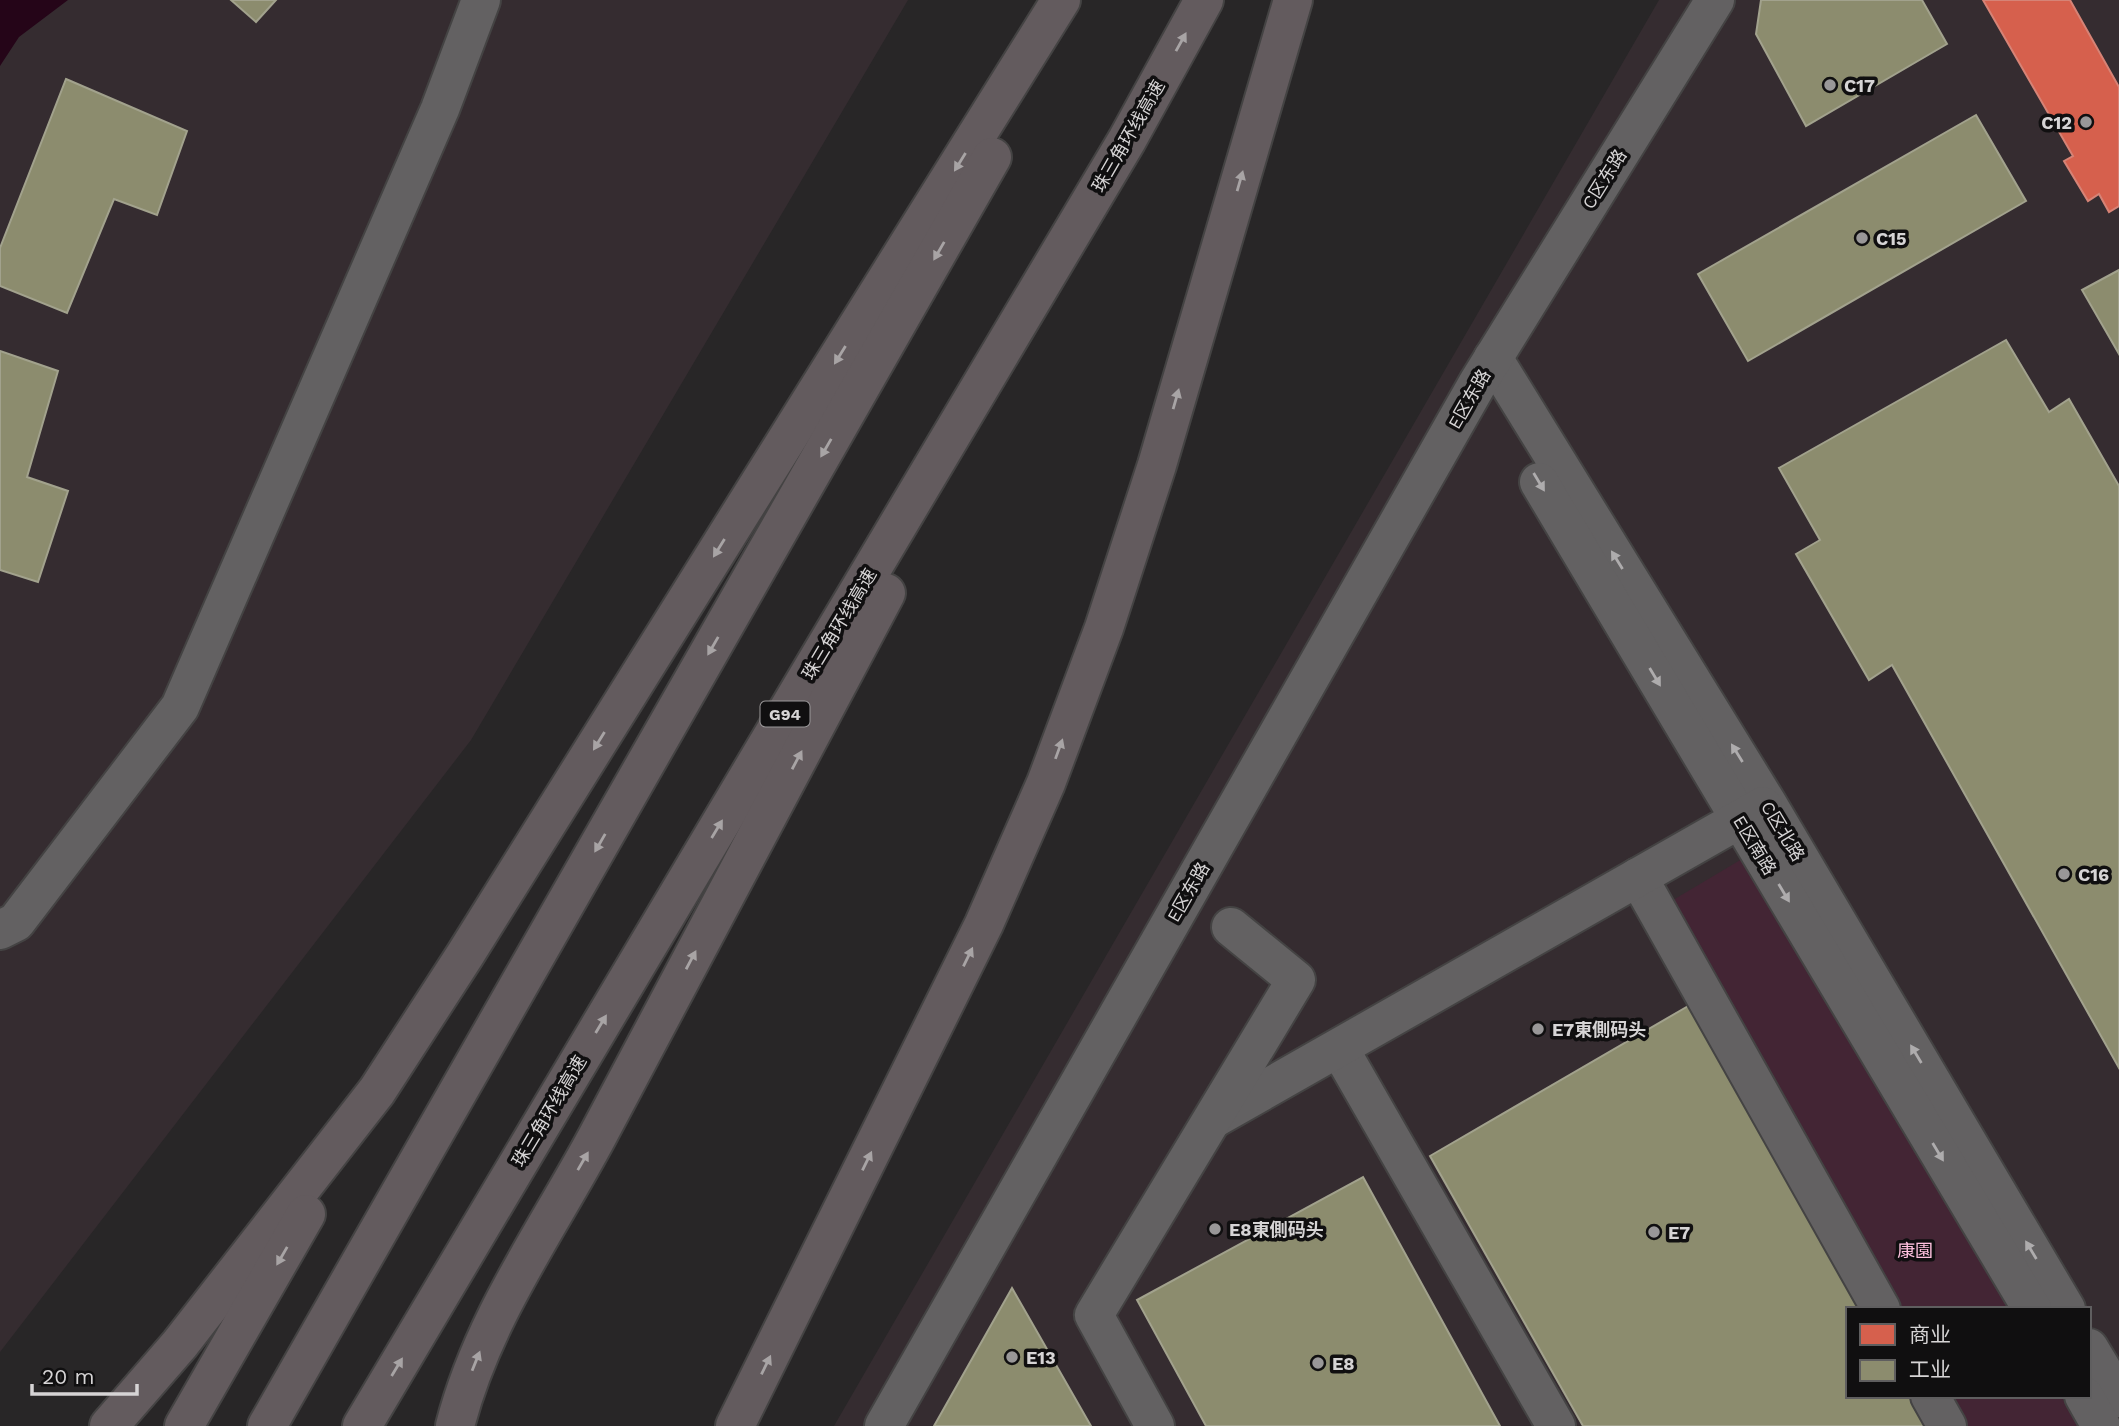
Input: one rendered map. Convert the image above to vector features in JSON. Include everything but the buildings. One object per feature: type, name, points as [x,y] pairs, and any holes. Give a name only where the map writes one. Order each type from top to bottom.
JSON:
[{"type":"highway","points":[[184,1426],[377,1091],[465,955],[1061,0]]},
{"type":"highway","points":[[267,1426],[1082,0]]},
{"type":"highway","name":"珠三角环线高速","points":[[362,1426],[1126,140],[1204,0]]},
{"type":"highway","points":[[736,1426],[989,913],[1051,770],[1104,628],[1157,465],[1293,0]]},
{"type":"highway","points":[[455,1426],[463,1395],[494,1318],[596,1139],[1126,140]]},
{"type":"highway","points":[[109,1426],[180,1344],[377,1091]]},
{"type":"street","points":[[0,930],[16,922],[180,707],[440,108],[481,0]]},
{"type":"street","name":"C区东路","points":[[1486,369],[1715,0]]},
{"type":"street","name":"C区北路","points":[[1486,369],[1754,811],[2065,1307]]},
{"type":"street","name":"E区东路","points":[[884,1426],[1486,369]]},
{"type":"street","points":[[1214,1118],[1754,811]]},
{"type":"street","name":"E区南路","points":[[1754,811],[2031,1307]]},
{"type":"street","points":[[1638,877],[1880,1307]]},
{"type":"street","points":[[1156,1426],[1094,1315],[1296,980],[1231,927]]},
{"type":"street","points":[[1339,1048],[1556,1426]]},
{"type":"street","points":[[2091,1351],[2119,1398]]},
{"type":"street","points":[[1931,1398],[1947,1426]]},
{"type":"street","points":[[2085,1398],[2101,1426]]},
{"type":"shaded area","points":[[0,0],[908,0],[471,740],[0,1352]]},
{"type":"shaded area","points":[[0,0],[68,0],[19,37],[0,66]]},
{"type":"shaded area","points":[[1659,0],[2119,0],[2119,1426],[834,1426]]},
{"type":"green space","name":"康園","points":[[1752,853],[2010,1307],[1885,1307],[1658,909]]},
{"type":"green space","points":[[1937,1398],[2062,1398],[2078,1426],[1953,1426]]},
{"type":"place","name":"C17","points":[[1830,85]]},
{"type":"place","name":"C12","points":[[2086,122]]},
{"type":"place","name":"C15","points":[[1862,238]]},
{"type":"place","name":"C16","points":[[2064,874]]},
{"type":"place","name":"E7東側码头","points":[[1538,1029]]},
{"type":"place","name":"E8東側码头","points":[[1215,1229]]},
{"type":"place","name":"E7","points":[[1654,1232]]},
{"type":"place","name":"E13","points":[[1012,1357]]},
{"type":"place","name":"E8","points":[[1318,1363]]}]
